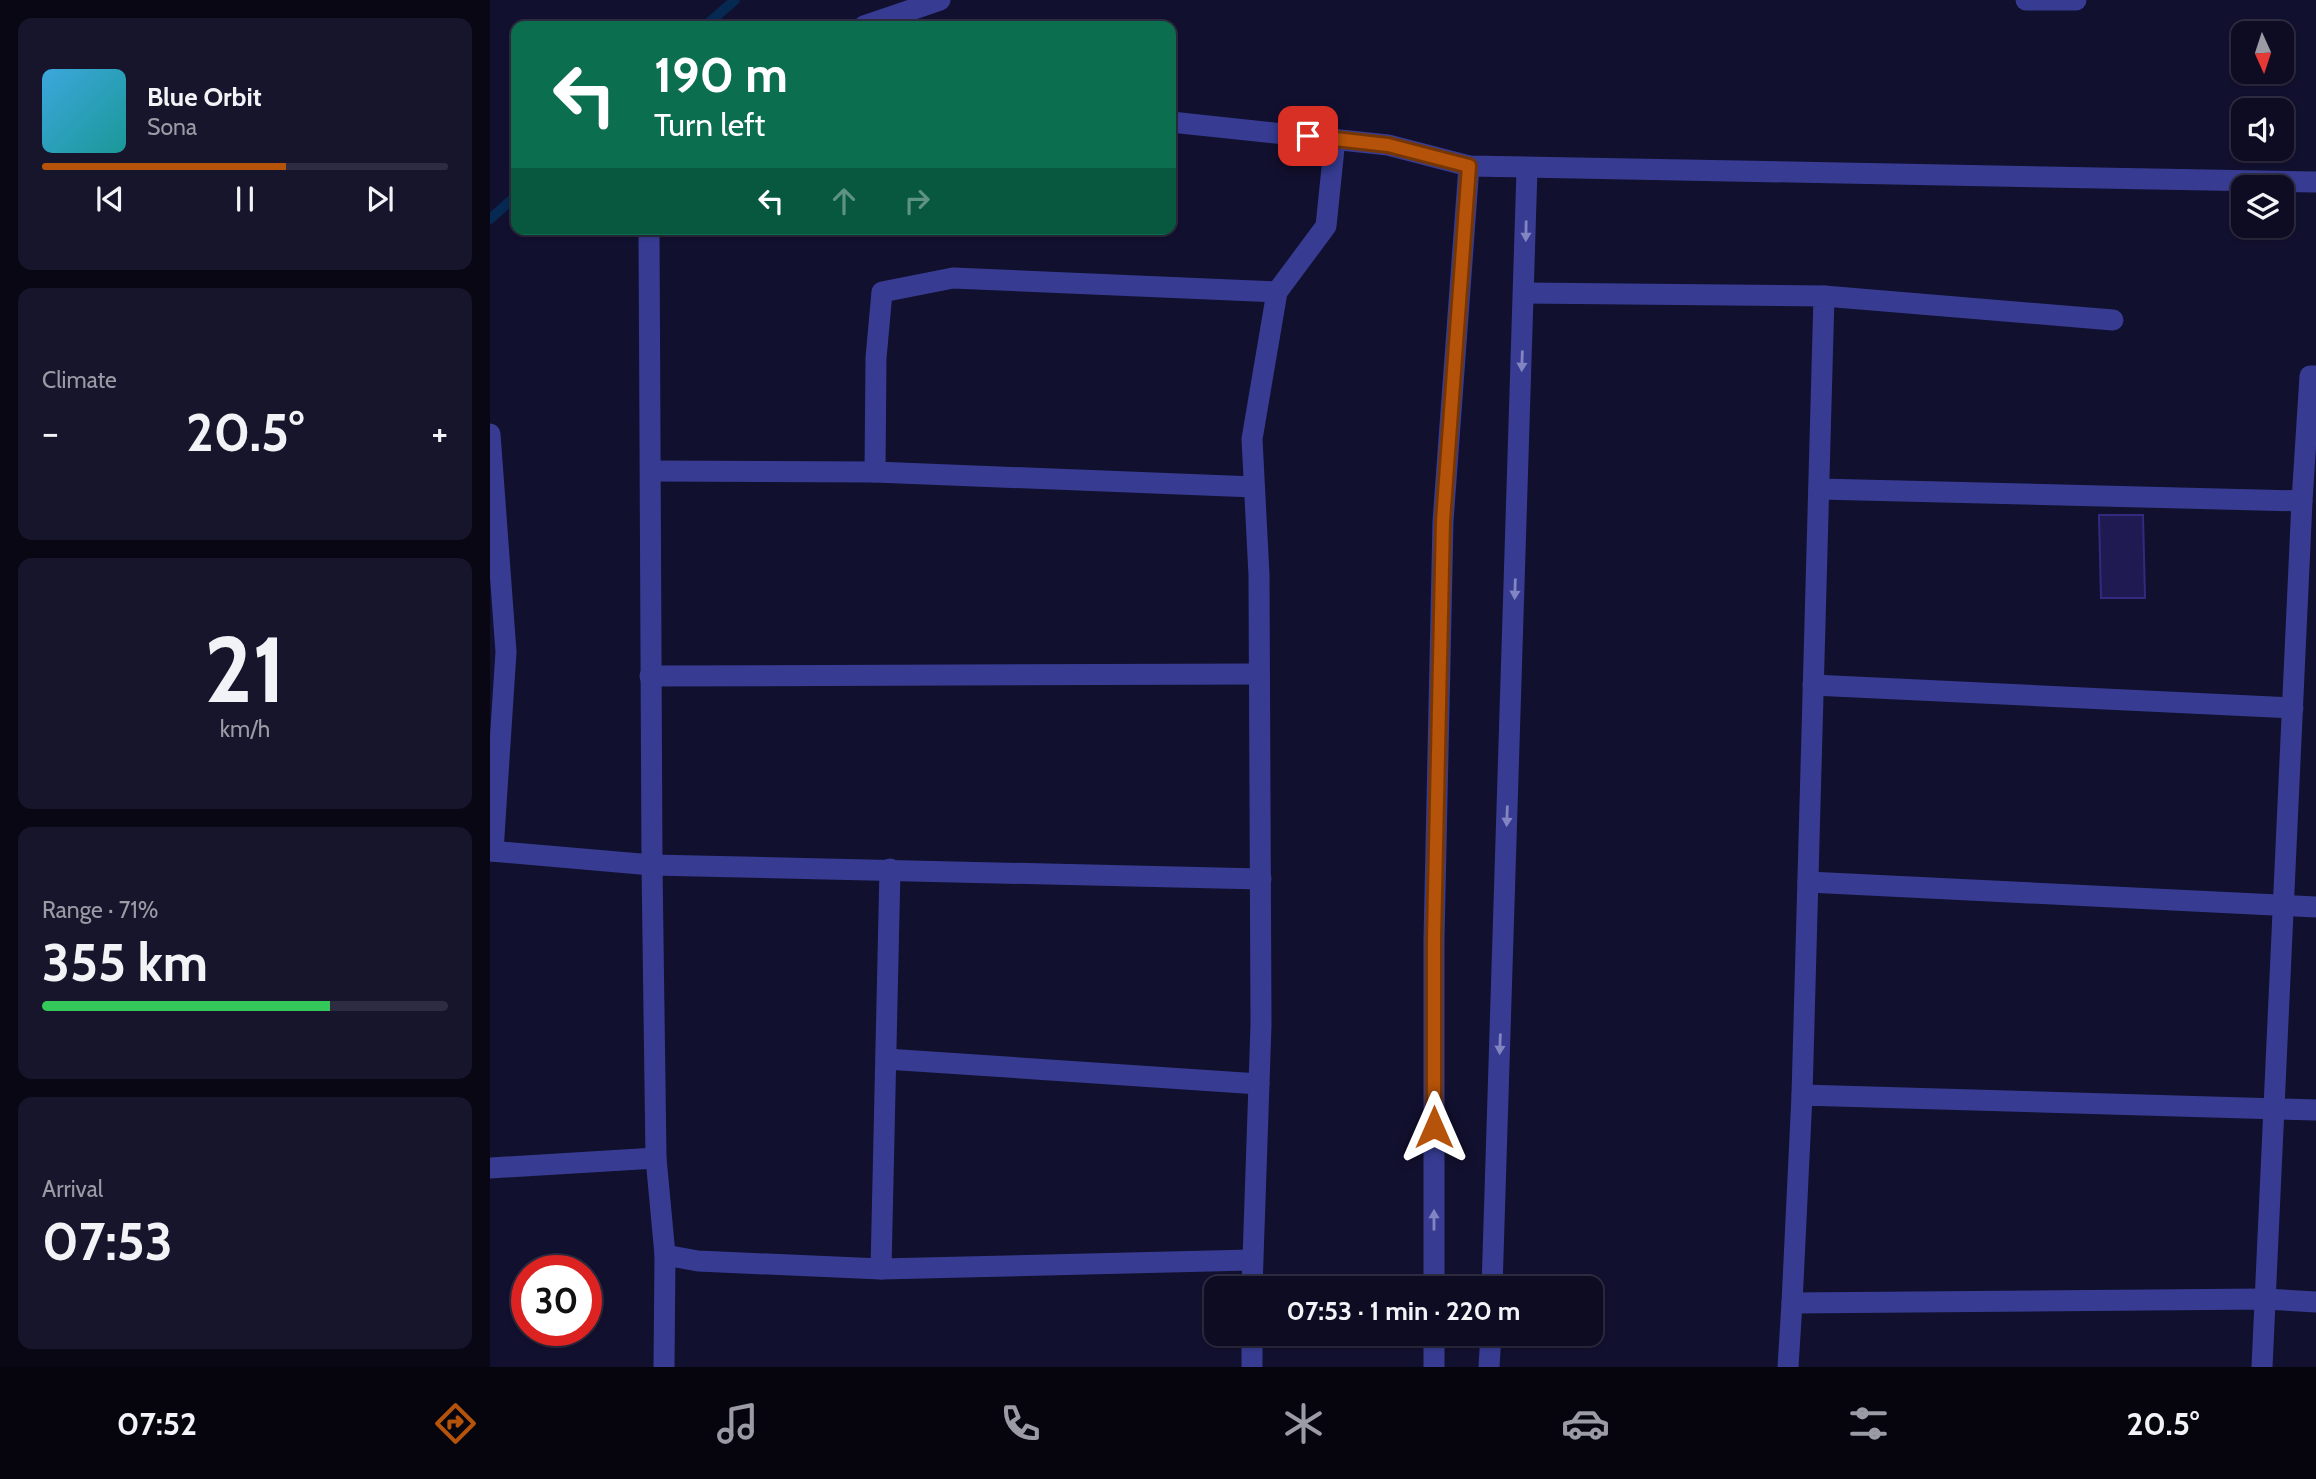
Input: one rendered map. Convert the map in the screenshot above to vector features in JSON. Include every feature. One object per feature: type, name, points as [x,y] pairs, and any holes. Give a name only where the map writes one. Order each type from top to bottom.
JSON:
[{"type":"street","points":[[879,21],[940,0]]},
{"type":"street","points":[[2026,0],[2076,0]]},
{"type":"street","points":[[1176,123],[1388,145],[1469,166],[2316,183]]},
{"type":"street","points":[[1252,1276],[1259,1084],[1261,878],[1259,674],[1252,439],[1277,292],[1326,226],[1335,139]]},
{"type":"street","points":[[1434,1276],[1434,939],[1443,521],[1469,166]]},
{"type":"street","points":[[1492,1276],[1527,169]]},
{"type":"street","points":[[649,235],[652,865],[656,1158],[665,1255],[664,1367]]},
{"type":"street","points":[[874,472],[876,358],[882,292],[953,278],[1277,292]]},
{"type":"street","points":[[1524,293],[1824,296],[2113,320]]},
{"type":"street","points":[[1788,1367],[1802,1095],[1824,296]]},
{"type":"street","points":[[2262,1367],[2276,1110],[2282,906],[2302,501],[2310,376],[2316,376]]},
{"type":"street","points":[[490,434],[498,651],[492,851],[652,865],[1261,878]]},
{"type":"street","points":[[652,471],[874,472],[1254,487]]},
{"type":"street","points":[[1819,489],[2302,501]]},
{"type":"street","points":[[650,676],[1259,674]]},
{"type":"street","points":[[1813,685],[2293,708]]},
{"type":"street","points":[[881,1269],[890,869]]},
{"type":"street","points":[[1808,882],[2316,907]]},
{"type":"street","points":[[886,1059],[1259,1084]]},
{"type":"street","points":[[1802,1095],[2316,1110]]},
{"type":"street","points":[[490,1168],[656,1158]]},
{"type":"street","points":[[665,1255],[698,1261],[881,1269],[1251,1260]]},
{"type":"street","points":[[1792,1303],[2265,1299],[2316,1301]]},
{"type":"street","points":[[1252,1346],[1252,1367]]},
{"type":"street","points":[[1434,1346],[1434,1367]]},
{"type":"street","points":[[1489,1367],[1490,1346]]},
{"type":"building","points":[[2099,515],[2143,515],[2145,598],[2101,598]]},
{"type":"waterway","points":[[711,21],[735,0]]},
{"type":"waterway","points":[[490,219],[511,200]]},
{"type":"route","points":[[1308,136],[1388,145],[1469,166],[1443,521],[1434,939],[1434,1127]]}]
